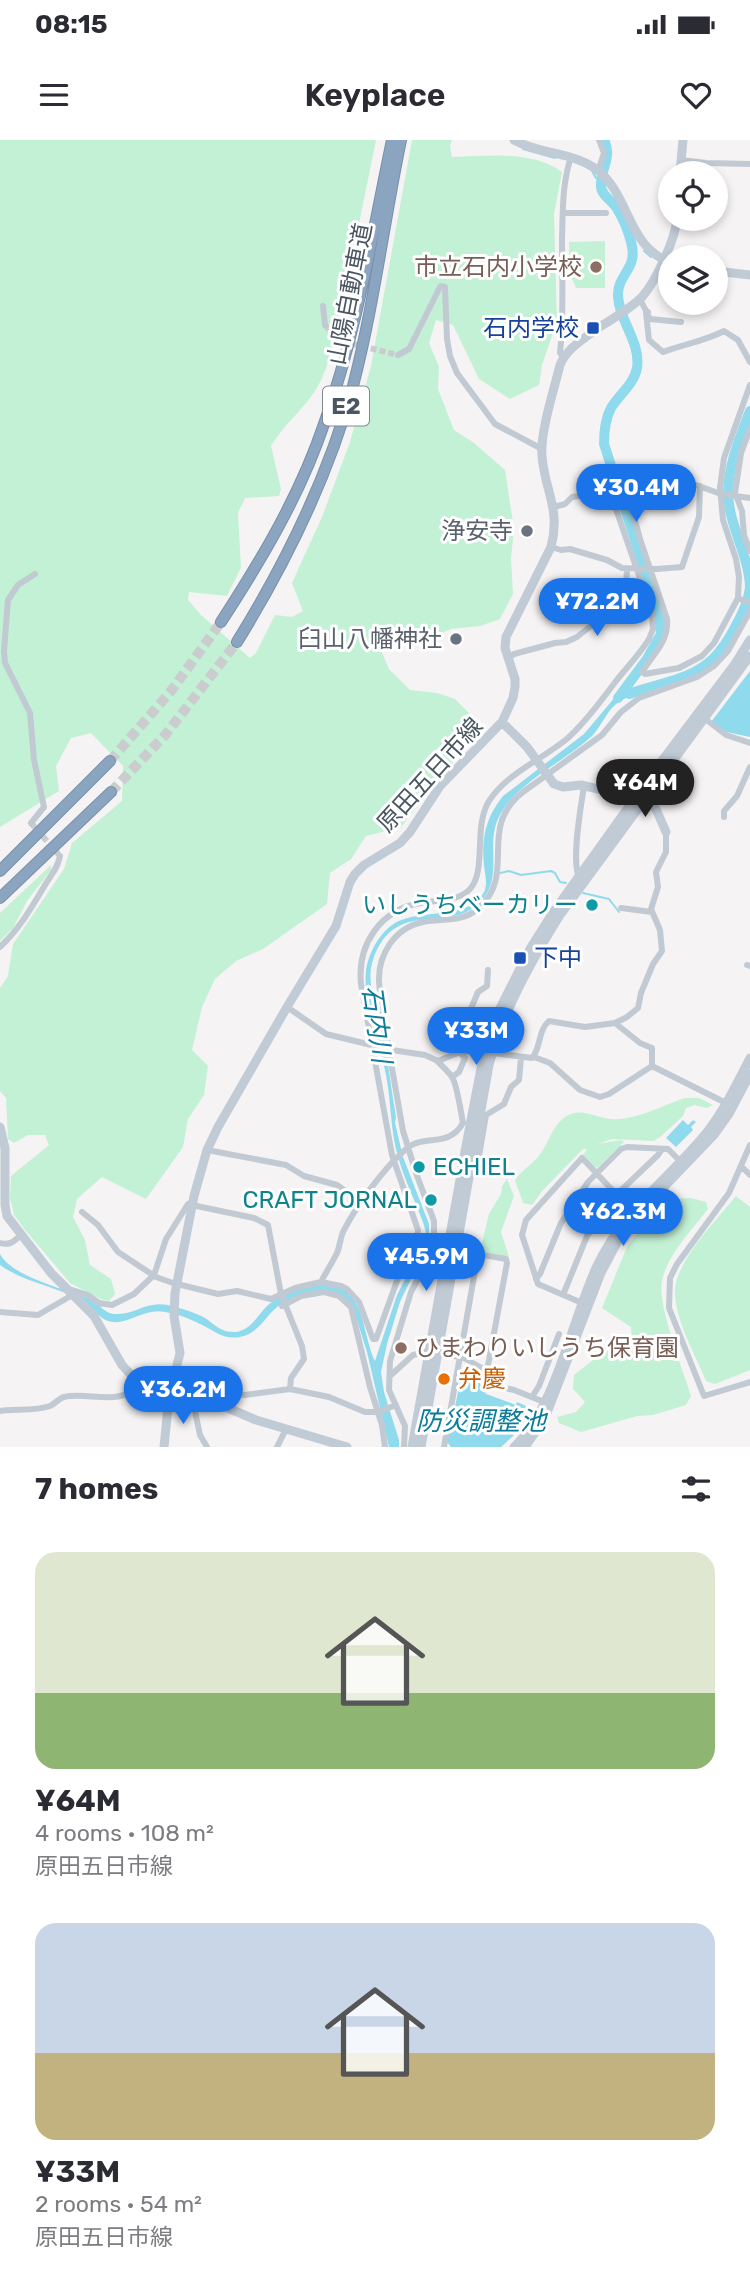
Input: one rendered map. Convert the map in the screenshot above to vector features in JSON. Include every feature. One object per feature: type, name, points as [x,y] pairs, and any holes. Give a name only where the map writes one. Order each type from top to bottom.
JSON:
[{"type":"highway","name":"山陽自動車道","points":[[221,622],[280,525],[324,426],[354,322],[396,145]]},
{"type":"highway","name":"山陽自動車道","points":[[237,642],[293,546],[338,434],[353,385],[366,327],[396,145]]},
{"type":"highway","points":[[0,871],[110,761]]},
{"type":"highway","points":[[0,898],[111,792]]},
{"type":"main road","points":[[514,140],[535,150],[587,163],[601,173],[617,194],[643,244],[658,254]]},
{"type":"main road","points":[[681,160],[683,140]]},
{"type":"main road","points":[[728,272],[750,275]]},
{"type":"main road","points":[[564,357],[576,344],[640,299],[658,273]]},
{"type":"main road","name":"原田五日市線","points":[[164,1447],[170,1390],[180,1353],[174,1310],[177,1284],[207,1150],[336,926],[355,874],[400,843],[410,832],[440,786],[502,722],[513,698],[515,679],[508,659],[506,637],[551,547],[555,533],[554,507],[542,449],[564,357]]},
{"type":"main road","points":[[421,1447],[443,1274],[483,1115],[489,1051],[513,996],[546,937],[750,640]]},
{"type":"main road","points":[[412,1447],[455,1252],[496,1016],[518,971],[554,911],[750,656]]},
{"type":"main road","points":[[502,722],[514,732],[557,786],[584,786],[640,798],[656,809],[666,832]]},
{"type":"main road","points":[[514,1447],[532,1425],[544,1402],[595,1270],[614,1233],[638,1204],[683,1164],[726,1103],[750,1058]]},
{"type":"main road","points":[[525,1447],[544,1418],[595,1286],[613,1248],[630,1223],[722,1124],[750,1074]]},
{"type":"main road","points":[[0,1127],[5,1148],[7,1216],[51,1273],[98,1323],[122,1366],[141,1381],[347,1447]]},
{"type":"main road","points":[[309,1447],[311,1437]]},
{"type":"street","points":[[599,140],[604,152],[601,173]]},
{"type":"street","points":[[564,357],[560,353],[563,321],[562,213],[564,182],[571,157]]},
{"type":"street","points":[[681,160],[750,164]]},
{"type":"street","points":[[562,213],[606,213]]},
{"type":"street","points":[[398,355],[409,349],[439,289],[441,286],[445,287],[447,339],[457,373],[495,424],[542,449]]},
{"type":"street","points":[[640,299],[650,318],[681,322]]},
{"type":"street","points":[[323,306],[325,325]]},
{"type":"street","points":[[648,312],[649,340],[660,351],[709,339],[724,331],[738,340],[750,362]]},
{"type":"street","points":[[621,484],[631,505],[649,568],[666,613],[667,625],[663,643],[643,674],[679,668],[694,661],[714,643],[738,599],[739,577],[723,520],[721,494],[724,458],[750,385]]},
{"type":"street","points":[[750,429],[739,461],[735,496],[742,511],[744,535],[750,551]]},
{"type":"street","points":[[554,507],[565,504],[572,497],[621,484],[679,480],[721,494],[750,498]]},
{"type":"street","points":[[551,547],[570,549],[627,569],[682,567],[699,517],[700,486]]},
{"type":"street","points":[[361,1343],[376,1339],[395,1284],[418,1234],[416,1219],[395,1161],[360,975],[362,957],[368,939],[386,918],[402,908],[457,897],[469,890],[478,874],[481,824],[486,808],[501,787],[579,727],[652,634],[653,618],[610,489]]},
{"type":"street","points":[[508,659],[514,654],[577,637],[592,625],[604,610],[619,602],[626,587],[627,569]]},
{"type":"street","points":[[31,823],[44,807],[34,760],[30,713],[5,663],[4,651],[8,600],[18,585],[36,574]]},
{"type":"street","points":[[738,599],[750,603]]},
{"type":"street","points":[[404,1447],[405,1426],[389,1390],[390,1361],[411,1292],[426,1263],[434,1233],[434,1221],[407,1148],[387,1049],[379,975],[381,960],[388,946],[411,926],[461,918],[474,912],[493,887],[498,871],[497,839],[503,816],[517,796],[602,735],[621,712],[640,697],[688,681],[714,666],[728,651],[750,611]]},
{"type":"street","points":[[645,646],[655,654]]},
{"type":"street","points":[[704,718],[725,734],[750,743]]},
{"type":"street","points":[[724,817],[724,811],[737,796],[750,766]]},
{"type":"street","points":[[579,877],[576,841],[584,786]]},
{"type":"street","points":[[436,1060],[470,1051],[489,1051],[529,1059],[534,1056],[543,1026],[549,1021],[585,1027],[615,1023],[638,1008],[653,963],[662,951],[660,931],[652,912],[658,887],[656,872],[666,852],[666,832]]},
{"type":"street","points":[[0,947],[27,917],[58,866],[60,856]]},
{"type":"street","points":[[621,908],[652,912]]},
{"type":"street","points":[[470,1051],[467,1018],[478,992],[487,986],[488,970]]},
{"type":"street","points":[[287,1007],[320,1032],[372,1046],[425,1055],[436,1060],[452,1077],[457,1087],[463,1121],[460,1134],[437,1141],[418,1142],[407,1148],[395,1161],[362,1203],[343,1233],[337,1254],[321,1282]]},
{"type":"street","points":[[615,1023],[640,1043],[652,1048],[652,1066]]},
{"type":"street","points":[[452,1077],[459,1072],[465,1058],[459,1052]]},
{"type":"street","points":[[534,1056],[547,1061],[580,1090],[600,1097],[652,1066]]},
{"type":"street","points":[[488,1168],[472,1153],[482,1140],[483,1115],[504,1104],[511,1087],[518,1082],[521,1058]]},
{"type":"street","points":[[652,1066],[726,1103]]},
{"type":"street","points":[[750,1144],[729,1193],[677,1264],[670,1278],[668,1295],[669,1308],[704,1396],[750,1382]]},
{"type":"street","points":[[536,1279],[560,1225],[588,1182],[623,1148],[669,1150],[683,1164]]},
{"type":"street","points":[[564,1296],[586,1237],[617,1195],[662,1149]]},
{"type":"street","points":[[207,1150],[286,1165],[304,1176],[337,1185],[362,1203]]},
{"type":"street","points":[[582,1303],[539,1286],[522,1235],[527,1219],[582,1158],[617,1195]]},
{"type":"street","points":[[741,1166],[750,1175]]},
{"type":"street","points":[[0,1312],[38,1315],[72,1294],[88,1295],[99,1303],[112,1305],[134,1294],[154,1275],[170,1231],[188,1204],[254,1218],[268,1225],[283,1304],[302,1346],[304,1359],[291,1378],[290,1389]]},
{"type":"street","points":[[82,1212],[98,1224],[118,1252],[154,1275],[177,1284],[218,1294],[237,1291],[271,1299],[295,1288],[321,1282],[341,1286],[356,1297],[366,1316],[372,1340]]},
{"type":"street","points":[[0,1243],[6,1245],[21,1235]]},
{"type":"street","points":[[455,1252],[506,1259],[487,1371],[491,1381],[497,1386],[544,1402]]},
{"type":"street","points":[[444,1447],[478,1256]]},
{"type":"street","points":[[426,1263],[434,1265],[437,1272],[443,1274]]},
{"type":"street","points":[[283,1304],[301,1296],[324,1292],[339,1296],[351,1307],[382,1424],[385,1447]]},
{"type":"street","points":[[532,1397],[539,1386],[559,1334]]},
{"type":"street","points":[[391,1375],[413,1355],[433,1351],[460,1356],[487,1371]]},
{"type":"street","points":[[0,1411],[48,1406],[64,1397],[121,1395],[135,1391],[141,1381]]},
{"type":"street","points":[[209,1401],[226,1392],[245,1395],[290,1389],[329,1397],[358,1410],[378,1412],[394,1405]]},
{"type":"street","points":[[192,1397],[200,1435],[207,1447]]},
{"type":"street","points":[[277,1447],[286,1429]]},
{"type":"green space","points":[[0,140],[376,140],[337,329],[326,368],[317,388],[271,446],[281,489],[279,496],[245,498],[238,513],[241,568],[227,596],[189,592],[188,600],[201,615],[250,658],[256,653],[275,615],[292,617],[303,611],[292,583],[322,517],[350,442],[371,366],[412,140],[452,140],[452,157],[523,157],[550,165],[562,172],[554,214],[557,321],[542,365],[539,385],[510,399],[479,379],[453,325],[436,320],[429,343],[439,367],[438,389],[454,430],[474,443],[505,470],[514,529],[511,558],[513,594],[500,619],[480,626],[451,629],[427,639],[379,646],[389,669],[410,690],[437,693],[455,699],[474,718],[459,742],[459,756],[401,827],[366,836],[351,859],[330,873],[327,904],[263,949],[236,961],[215,979],[202,1007],[192,1050],[208,1066],[204,1095],[188,1119],[183,1147],[146,1199],[102,1177],[77,1199],[73,1217],[85,1240],[90,1265],[111,1279],[115,1294],[109,1301],[70,1283],[14,1215],[10,1198],[11,1176],[49,1145],[45,1135],[28,1135],[14,1143],[8,1139],[6,1098],[0,1091],[0,988],[8,976],[13,944],[64,869],[72,843],[122,801],[123,766],[91,733],[71,738],[56,766],[59,791],[0,827]]},
{"type":"green space","points":[[605,241],[605,288],[576,288],[570,274],[569,242]]},
{"type":"green space","points":[[51,865],[51,870],[27,901],[13,928],[0,941],[0,913]]},
{"type":"green space","points":[[685,1098],[699,1098],[713,1105],[707,1108],[695,1105],[686,1108],[683,1116],[653,1141],[612,1139],[597,1144],[621,1140],[624,1142],[598,1167],[595,1168],[583,1155],[587,1149],[583,1149],[532,1205],[523,1203],[515,1180],[538,1157],[556,1126],[565,1117],[582,1113],[612,1119],[630,1118]]},
{"type":"green space","points":[[507,1179],[514,1196],[501,1232],[509,1257],[480,1251],[489,1214]]},
{"type":"green space","points":[[736,1196],[750,1207],[750,1370],[715,1384],[706,1381],[683,1328],[676,1306],[676,1283],[688,1256]]},
{"type":"green space","points":[[691,1198],[706,1202],[708,1209],[669,1262],[661,1292],[667,1321],[691,1396],[686,1405],[581,1432],[559,1423],[557,1417],[576,1412],[585,1402],[573,1389],[574,1375],[601,1354],[632,1340],[631,1327],[602,1308],[627,1247],[653,1212],[669,1199]]},
{"type":"water","points":[[750,671],[750,737],[722,731],[711,722]]},
{"type":"water","points":[[621,690],[643,691],[615,705],[593,735],[528,784],[506,806],[498,819],[493,839],[492,881],[482,900],[469,911],[455,916],[409,922],[395,928],[383,940],[373,960],[371,987],[385,1043],[395,1123],[403,1157],[429,1224],[429,1241],[400,1302],[381,1372],[399,1447],[389,1447],[367,1352],[354,1311],[332,1292],[285,1302],[254,1331],[234,1338],[223,1336],[187,1318],[165,1312],[150,1312],[122,1321],[108,1321],[83,1301],[20,1276],[0,1265],[0,1254],[6,1262],[27,1276],[90,1299],[112,1314],[123,1314],[153,1305],[168,1305],[200,1315],[228,1332],[247,1328],[268,1305],[283,1295],[312,1286],[330,1285],[343,1289],[358,1307],[375,1361],[397,1295],[427,1237],[396,1149],[387,1080],[367,996],[366,971],[369,958],[387,929],[403,919],[454,911],[476,902],[485,889],[484,837],[497,804],[503,796],[584,734]]},
{"type":"water","points":[[683,1120],[688,1125],[693,1120],[696,1122],[691,1127],[693,1130],[676,1147],[666,1138]]},
{"type":"water","name":"防災調整池","points":[[466,1366],[477,1370],[482,1376],[480,1384],[486,1394],[526,1406],[513,1436],[501,1447],[451,1447],[447,1442]]},
{"type":"waterway","points":[[604,140],[607,158],[601,189],[621,215],[633,251],[618,296],[637,358],[633,379],[609,412],[604,444],[659,614],[661,634],[647,659],[618,698]]},
{"type":"waterway","points":[[523,149],[555,158]]},
{"type":"waterway","points":[[592,171],[596,178]]},
{"type":"waterway","points":[[644,251],[651,257]]},
{"type":"waterway","name":"石内川","points":[[629,694],[687,675],[709,662],[725,644],[744,609],[750,588],[749,577],[728,494],[732,462],[750,411]]},
{"type":"waterway","points":[[500,873],[509,871],[521,875],[551,871],[560,882],[566,883]]},
{"type":"waterway","points":[[583,893],[609,899],[619,912]]},
{"type":"tunnel","points":[[325,325],[337,340],[398,355]]},
{"type":"tunnel","points":[[110,761],[171,691],[221,622]]},
{"type":"tunnel","points":[[111,792],[166,734],[237,642]]},
{"type":"tunnel","points":[[31,823],[60,856]]},
{"type":"place","name":"市立石内小学校","points":[[596,267]]},
{"type":"place","name":"石内学校","points":[[593,328]]},
{"type":"place","name":"浄安寺","points":[[527,531]]},
{"type":"place","name":"臼山八幡神社","points":[[456,639]]},
{"type":"place","name":"いしうちベーカリー","points":[[592,905]]},
{"type":"place","name":"下中","points":[[520,958]]},
{"type":"place","name":"ECHIEL","points":[[419,1167]]},
{"type":"place","name":"CRAFT JORNAL","points":[[431,1200]]},
{"type":"place","name":"ひまわりいしうち保育園","points":[[401,1348]]},
{"type":"place","name":"弁慶","points":[[444,1379]]}]
